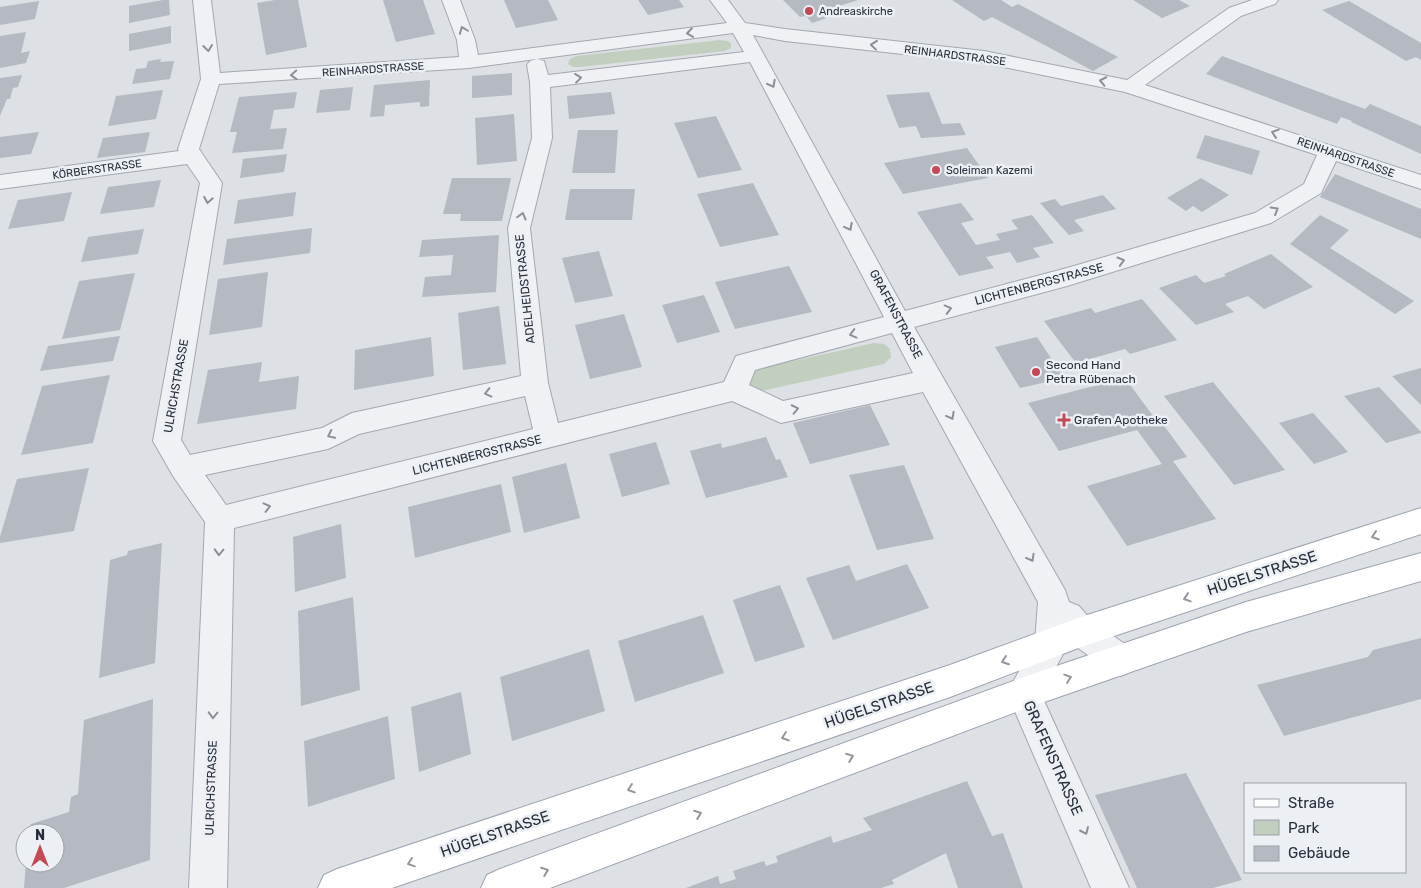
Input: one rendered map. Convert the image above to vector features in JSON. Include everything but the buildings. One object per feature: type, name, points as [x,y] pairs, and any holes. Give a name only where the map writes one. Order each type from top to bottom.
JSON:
[{"type":"main road","name":"HÜGELSTRASSE","points":[[337,888],[1421,520]]},
{"type":"main road","points":[[500,888],[1024,694],[1121,660],[1246,617],[1421,567]]},
{"type":"street","name":"ULRICHSTRASSE","points":[[202,0],[211,79],[188,149],[211,183],[167,441],[183,468],[220,519],[208,888]]},
{"type":"street","points":[[451,0],[466,40],[470,62]]},
{"type":"street","name":"GRAFENSTRASSE","points":[[719,0],[739,27],[756,56],[930,380],[1054,600],[1066,639]]},
{"type":"street","points":[[1130,87],[1235,12],[1269,0]]},
{"type":"street","name":"REINHARDSTRASSE","points":[[211,79],[470,62],[739,27],[785,35],[984,57],[1130,87],[1421,182]]},
{"type":"street","points":[[534,54],[540,82],[756,56]]},
{"type":"street","name":"ADELHEIDSTRASSE","points":[[540,82],[542,138],[519,228],[535,383],[548,437]]},
{"type":"street","name":"LICHTENBERGSTRASSE","points":[[220,519],[734,390],[745,363],[1167,248],[1263,218],[1313,188],[1330,151]]},
{"type":"street","name":"KÖRBERSTRASSE","points":[[0,182],[194,156]]},
{"type":"street","points":[[734,390],[781,412],[930,380]]},
{"type":"street","points":[[183,468],[328,438],[352,424],[535,383]]},
{"type":"street","name":"GRAFENSTRASSE","points":[[1066,639],[1121,660]]},
{"type":"street","name":"GRAFENSTRASSE","points":[[1066,639],[1024,694],[1110,888]]},
{"type":"green space","points":[[720,40],[731,43],[731,48],[725,51],[580,67],[573,67],[568,64],[570,59],[576,56]]},
{"type":"green space","points":[[874,343],[884,344],[890,349],[891,357],[884,364],[766,390],[756,390],[749,384],[750,375],[757,369]]},
{"type":"place","name":"Andreaskirche","points":[[809,11]]},
{"type":"place","name":"Soleiman Kazemi","points":[[936,170]]},
{"type":"place","name":"Second Hand Petra Rübenach","points":[[1036,372]]},
{"type":"place","name":"Grafen Apotheke","points":[[1064,420]]}]
